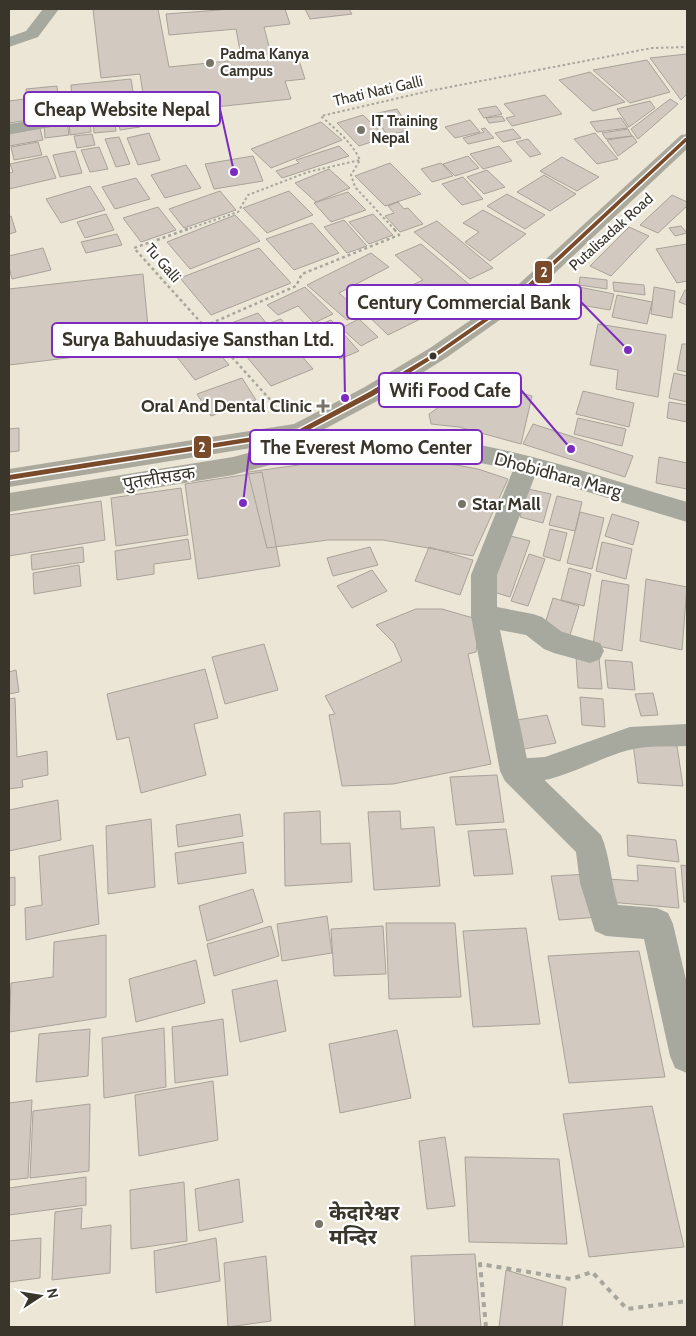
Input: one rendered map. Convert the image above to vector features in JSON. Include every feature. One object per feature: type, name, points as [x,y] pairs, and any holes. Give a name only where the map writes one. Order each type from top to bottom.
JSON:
[{"type":"main road","points":[[9,478],[303,440],[371,394],[421,364],[514,300],[687,139]]},
{"type":"main road","name":"Putalisadak Road","points":[[303,440],[380,410],[442,370],[515,317],[596,247],[687,161]]},
{"type":"main road","name":"पुतलीसडक","points":[[9,503],[233,466],[303,440]]},
{"type":"street","points":[[9,42],[32,34],[51,9]]},
{"type":"street","points":[[9,129],[101,114]]},
{"type":"street","name":"Dhobidhara Marg","points":[[303,440],[405,442],[462,450],[528,466],[687,512]]},
{"type":"street","points":[[528,466],[484,575],[484,616],[515,771],[590,845],[596,883],[606,920],[657,924],[687,1056]]},
{"type":"street","points":[[484,616],[533,624],[554,642],[590,651]]},
{"type":"lane","points":[[515,771],[545,769],[630,738],[687,735]]},
{"type":"path","name":"Thati Nati Galli","points":[[360,160],[356,150],[344,136],[322,116],[429,91],[643,50],[687,47]]},
{"type":"path","name":"Tu Galli","points":[[303,440],[205,326],[134,248],[238,212],[248,195],[308,172],[360,160]]},
{"type":"path","points":[[205,326],[296,286],[302,274],[399,234],[355,187],[351,175],[360,160]]},
{"type":"path","points":[[486,1327],[480,1264],[572,1279],[592,1272],[627,1309],[687,1301]]},
{"type":"building","points":[[93,9],[158,9],[169,67],[297,54],[305,79],[285,81],[291,99],[196,109],[193,96],[144,101],[140,74],[101,78]]},
{"type":"building","points":[[232,9],[285,9],[290,24],[264,27],[271,54],[241,56],[236,29],[169,35],[166,14]]},
{"type":"building","points":[[305,9],[349,9],[352,14],[310,19]]},
{"type":"building","points":[[687,54],[687,94],[681,100],[650,58]]},
{"type":"building","points":[[647,60],[670,92],[630,103],[593,70]]},
{"type":"building","points":[[590,72],[625,102],[593,111],[559,80]]},
{"type":"building","points":[[131,79],[135,104],[73,111],[71,85]]},
{"type":"building","points":[[57,86],[58,96],[26,100],[26,89]]},
{"type":"building","points":[[545,95],[562,114],[512,126],[506,118],[515,116],[504,104]]},
{"type":"building","points":[[25,99],[28,120],[9,123],[9,101]]},
{"type":"building","points":[[670,99],[678,104],[638,139],[631,129]]},
{"type":"building","points":[[650,101],[655,108],[629,127],[617,109]]},
{"type":"building","points":[[496,106],[502,114],[484,118],[478,109]]},
{"type":"building","points":[[397,109],[408,126],[404,127],[407,131],[387,135],[373,114]]},
{"type":"building","points":[[137,112],[140,127],[120,130],[117,114]]},
{"type":"building","points":[[114,115],[116,131],[94,133],[93,118]]},
{"type":"building","name":"IT Training Nepal","points":[[363,115],[386,137],[359,146],[337,123]]},
{"type":"building","points":[[502,116],[505,121],[489,123],[486,118]]},
{"type":"building","points":[[90,118],[91,132],[70,135],[69,120]]},
{"type":"building","points":[[621,118],[628,128],[597,132],[590,122]]},
{"type":"building","points":[[470,120],[480,132],[455,138],[445,127]]},
{"type":"building","points":[[67,121],[69,135],[45,138],[44,124]]},
{"type":"building","points":[[321,122],[342,140],[271,168],[251,149]]},
{"type":"building","points":[[40,128],[43,140],[9,146],[9,134]]},
{"type":"building","points":[[485,128],[494,138],[468,144],[463,138],[484,132],[481,129]]},
{"type":"building","points":[[513,129],[521,138],[503,142],[495,133]]},
{"type":"building","points":[[628,129],[632,136],[606,139],[602,133]]},
{"type":"building","points":[[149,133],[160,160],[138,165],[127,138]]},
{"type":"building","points":[[595,133],[618,159],[597,164],[574,139]]},
{"type":"building","points":[[92,134],[95,145],[77,148],[74,136]]},
{"type":"building","points":[[633,136],[637,142],[618,156],[607,140]]},
{"type":"building","points":[[119,137],[130,164],[116,167],[105,139]]},
{"type":"building","points":[[528,139],[541,154],[530,157],[516,142]]},
{"type":"building","points":[[38,142],[42,155],[14,160],[11,147]]},
{"type":"building","points":[[339,146],[349,156],[282,178],[276,171],[299,163],[296,160]]},
{"type":"building","points":[[499,146],[512,161],[483,169],[470,154]]},
{"type":"building","points":[[99,147],[108,169],[90,172],[81,150]]},
{"type":"building","points":[[75,151],[82,173],[60,177],[53,155]]},
{"type":"building","points":[[47,156],[56,178],[9,189],[9,173],[13,172],[10,164]]},
{"type":"building","points":[[253,156],[263,181],[214,189],[205,164]]},
{"type":"building","points":[[468,156],[479,168],[455,176],[443,164]]},
{"type":"building","points":[[562,157],[599,177],[577,191],[540,171]]},
{"type":"building","points":[[390,163],[421,194],[385,206],[355,176]]},
{"type":"building","points":[[441,163],[453,176],[432,182],[421,169]]},
{"type":"building","points":[[186,165],[201,188],[165,198],[151,175]]},
{"type":"building","points":[[329,169],[350,188],[316,202],[295,183]]},
{"type":"building","points":[[487,170],[505,187],[484,194],[467,177]]},
{"type":"building","points":[[544,175],[576,194],[550,211],[517,192]]},
{"type":"building","points":[[463,177],[483,199],[462,205],[442,184]]},
{"type":"building","points":[[136,178],[150,199],[115,209],[102,187]]},
{"type":"building","points":[[90,186],[105,210],[61,223],[46,199]]},
{"type":"building","points":[[220,191],[236,210],[184,228],[169,209]]},
{"type":"building","points":[[289,191],[313,215],[267,233],[243,208]]},
{"type":"building","points":[[348,192],[366,210],[331,222],[314,203]]},
{"type":"building","points":[[507,194],[545,215],[525,229],[487,206]]},
{"type":"building","points":[[672,195],[687,202],[687,206],[658,233],[640,225]]},
{"type":"building","points":[[398,202],[404,209],[408,208],[423,224],[400,232],[385,216],[394,213],[388,206]]},
{"type":"building","points":[[158,207],[176,230],[141,242],[123,218]]},
{"type":"building","points":[[483,210],[526,234],[490,261],[465,242],[479,232],[463,223]]},
{"type":"building","points":[[106,214],[114,230],[85,238],[77,222]]},
{"type":"building","points":[[373,214],[393,235],[369,244],[349,222]]},
{"type":"building","points":[[235,215],[260,241],[190,269],[167,242]]},
{"type":"building","points":[[11,216],[16,232],[9,234],[9,217]]},
{"type":"building","points":[[344,220],[367,246],[347,253],[324,227]]},
{"type":"building","points":[[437,221],[493,268],[470,279],[414,232]]},
{"type":"building","points":[[312,223],[339,253],[294,270],[266,239]]},
{"type":"building","points":[[681,226],[687,233],[675,236],[669,228]]},
{"type":"building","points":[[629,227],[649,236],[611,276],[590,266]]},
{"type":"building","points":[[117,234],[122,245],[86,253],[81,242]]},
{"type":"building","points":[[421,244],[477,291],[388,335],[361,309],[423,280],[395,255]]},
{"type":"building","points":[[687,244],[687,281],[677,283],[656,249]]},
{"type":"building","points":[[43,248],[51,270],[12,279],[9,256]]},
{"type":"building","points":[[259,248],[291,283],[211,315],[180,278]]},
{"type":"building","points":[[371,253],[389,267],[339,293],[361,313],[347,320],[307,285]]},
{"type":"building","points":[[143,274],[150,348],[9,365],[9,289]]},
{"type":"building","points":[[580,277],[607,280],[607,289],[579,285]]},
{"type":"building","points":[[613,282],[644,285],[645,295],[614,291]]},
{"type":"building","points":[[305,287],[333,314],[314,323],[298,306],[278,315],[267,305]]},
{"type":"building","points":[[579,287],[614,294],[610,310],[575,304]]},
{"type":"building","points":[[654,287],[675,291],[672,318],[651,314]]},
{"type":"building","points":[[685,290],[687,290],[687,305],[679,302]]},
{"type":"building","points":[[617,295],[652,302],[647,324],[612,317]]},
{"type":"building","points":[[258,313],[267,324],[281,319],[291,332],[236,353],[218,328]]},
{"type":"building","points":[[359,319],[378,337],[361,346],[341,328]]},
{"type":"building","points":[[331,320],[359,351],[340,359],[333,351],[319,357],[299,333]]},
{"type":"building","points":[[598,324],[666,335],[658,397],[616,389],[618,370],[590,365]]},
{"type":"building","points":[[199,329],[229,365],[195,380],[166,343]]},
{"type":"building","points":[[288,340],[313,369],[271,386],[247,357]]},
{"type":"building","points":[[682,344],[687,344],[687,372],[677,370]]},
{"type":"building","points":[[674,373],[687,376],[687,402],[669,398]]},
{"type":"building","points":[[242,378],[256,400],[211,416],[197,394]]},
{"type":"building","points":[[478,380],[532,396],[521,444],[459,427],[431,424],[429,414]]},
{"type":"building","points":[[583,391],[634,403],[629,427],[576,414]]},
{"type":"building","points":[[669,402],[687,405],[687,422],[667,418]]},
{"type":"building","points":[[578,418],[626,429],[622,446],[574,434]]},
{"type":"building","points":[[533,424],[633,456],[625,477],[523,444]]},
{"type":"building","points":[[19,428],[19,451],[9,452],[9,429]]},
{"type":"building","points":[[659,457],[687,463],[687,489],[656,483]]},
{"type":"building","points":[[338,458],[339,461],[401,460],[456,465],[478,469],[508,479],[473,556],[383,540],[328,540],[267,548],[248,472],[299,465],[299,462]]},
{"type":"building","points":[[262,472],[280,566],[198,579],[185,484]]},
{"type":"building","points":[[181,488],[188,535],[116,546],[111,498]]},
{"type":"building","points":[[528,489],[551,494],[543,523],[520,517]]},
{"type":"building","points":[[557,496],[582,502],[575,531],[549,525]]},
{"type":"building","points":[[101,501],[105,540],[9,556],[9,515]]},
{"type":"building","points":[[580,512],[604,518],[592,569],[567,563]]},
{"type":"building","points":[[612,514],[639,522],[633,545],[605,536]]},
{"type":"building","points":[[550,529],[567,533],[560,561],[543,556]]},
{"type":"building","points":[[511,536],[530,541],[510,597],[490,591]]},
{"type":"building","points":[[188,539],[191,559],[154,564],[154,574],[117,580],[115,551]]},
{"type":"building","points":[[602,542],[632,549],[626,579],[596,571]]},
{"type":"building","points":[[83,547],[84,562],[32,570],[31,555]]},
{"type":"building","points":[[370,547],[378,565],[333,576],[327,558]]},
{"type":"building","points":[[429,547],[473,560],[460,595],[415,581]]},
{"type":"building","points":[[529,554],[545,559],[528,606],[511,601]]},
{"type":"building","points":[[79,565],[81,586],[34,594],[33,573]]},
{"type":"building","points":[[569,568],[591,574],[584,606],[561,600]]},
{"type":"building","points":[[372,570],[387,591],[352,608],[337,586]]},
{"type":"building","points":[[646,579],[687,587],[682,650],[640,641]]},
{"type":"building","points":[[602,580],[629,585],[622,651],[593,645]]},
{"type":"building","points":[[553,598],[579,606],[570,635],[544,627]]},
{"type":"building","points":[[416,609],[442,609],[480,620],[476,652],[468,654],[491,764],[393,784],[342,786],[329,715],[335,714],[325,696],[402,661],[394,643],[376,625]]},
{"type":"building","points":[[264,644],[278,690],[225,704],[212,657]]},
{"type":"building","points":[[576,657],[599,658],[602,689],[578,688]]},
{"type":"building","points":[[605,660],[632,662],[635,690],[608,688]]},
{"type":"building","points":[[205,669],[218,718],[194,724],[206,775],[141,793],[129,737],[117,740],[107,694]]},
{"type":"building","points":[[16,670],[19,692],[9,694],[9,672]]},
{"type":"building","points":[[653,693],[658,715],[641,716],[635,694]]},
{"type":"building","points":[[580,697],[603,699],[605,727],[582,725]]},
{"type":"building","points":[[15,698],[17,757],[47,751],[48,775],[22,780],[23,787],[9,789],[9,699]]},
{"type":"building","points":[[547,715],[556,743],[514,751],[505,722]]},
{"type":"building","points":[[633,743],[677,746],[683,786],[638,783]]},
{"type":"building","points":[[497,775],[504,822],[456,825],[450,777]]},
{"type":"building","points":[[58,800],[61,840],[9,851],[9,810]]},
{"type":"building","points":[[320,811],[321,844],[350,843],[352,882],[285,886],[284,813]]},
{"type":"building","points":[[400,811],[401,829],[434,827],[440,886],[374,890],[368,812]]},
{"type":"building","points":[[240,814],[243,836],[178,847],[176,825]]},
{"type":"building","points":[[151,819],[155,887],[108,894],[106,826]]},
{"type":"building","points":[[506,829],[513,874],[474,876],[468,831]]},
{"type":"building","points":[[627,835],[676,840],[679,862],[628,856]]},
{"type":"building","points":[[243,842],[246,873],[178,884],[175,853]]},
{"type":"building","points":[[93,845],[99,924],[26,940],[25,908],[42,905],[39,856]]},
{"type":"building","points":[[637,865],[675,868],[679,908],[609,902],[608,879],[638,881]]},
{"type":"building","points":[[681,865],[687,866],[687,902],[684,902]]},
{"type":"building","points":[[591,874],[600,917],[559,920],[551,876]]},
{"type":"building","points":[[15,877],[15,905],[9,906],[9,878]]},
{"type":"building","points":[[253,889],[263,922],[207,941],[199,906]]},
{"type":"building","points":[[327,916],[332,953],[282,961],[277,924]]},
{"type":"building","points":[[386,923],[455,923],[461,997],[389,999]]},
{"type":"building","points":[[271,926],[279,956],[214,976],[207,944]]},
{"type":"building","points":[[383,926],[386,974],[334,976],[331,929]]},
{"type":"building","points":[[526,928],[540,1024],[473,1027],[463,931]]},
{"type":"building","points":[[106,935],[106,1017],[9,1032],[11,983],[53,977],[54,942]]},
{"type":"building","points":[[639,951],[665,1077],[569,1083],[548,956]]},
{"type":"building","points":[[196,960],[205,1003],[136,1022],[129,979]]},
{"type":"building","points":[[277,980],[286,1031],[240,1042],[232,990]]},
{"type":"building","points":[[223,1019],[228,1075],[175,1083],[172,1027]]},
{"type":"building","points":[[164,1028],[166,1087],[104,1098],[102,1038]]},
{"type":"building","points":[[90,1029],[88,1076],[36,1082],[39,1034]]},
{"type":"building","points":[[397,1030],[411,1098],[340,1113],[329,1044]]},
{"type":"building","points":[[213,1081],[218,1140],[139,1156],[135,1095]]},
{"type":"building","points":[[32,1100],[28,1178],[9,1180],[9,1103]]},
{"type":"building","points":[[90,1104],[89,1171],[30,1178],[33,1111]]},
{"type":"building","points":[[652,1106],[684,1247],[589,1257],[563,1114]]},
{"type":"building","points":[[445,1137],[455,1206],[427,1209],[419,1141]]},
{"type":"building","points":[[465,1157],[559,1159],[567,1244],[469,1242]]},
{"type":"building","points":[[86,1177],[86,1205],[9,1215],[9,1188]]},
{"type":"building","points":[[239,1179],[243,1222],[199,1231],[195,1189]]},
{"type":"building","points":[[184,1182],[187,1241],[131,1249],[130,1190]]},
{"type":"building","points":[[82,1208],[81,1229],[111,1225],[110,1273],[52,1280],[55,1212]]},
{"type":"building","points":[[41,1238],[40,1278],[9,1282],[9,1241]]},
{"type":"building","points":[[216,1238],[220,1281],[156,1293],[154,1251]]},
{"type":"building","points":[[475,1254],[481,1327],[415,1327],[411,1256]]},
{"type":"building","points":[[266,1256],[271,1321],[228,1327],[224,1263]]},
{"type":"building","points":[[506,1270],[566,1288],[562,1327],[499,1327]]},
{"type":"transit line","name":"2","points":[[9,478],[299,432],[371,394],[438,353],[514,300],[687,139]]},
{"type":"place","name":"Padma Kanya Campus","points":[[210,63]]},
{"type":"place","name":"IT Training Nepal","points":[[361,130]]},
{"type":"place","name":"Cheap Website Nepal","points":[[234,172]]},
{"type":"place","name":"Century Commercial Bank","points":[[628,350]]},
{"type":"place","name":"Surya Bahuudasiye Sansthan Ltd.","points":[[345,398]]},
{"type":"place","name":"Oral And Dental Clinic","points":[[323,406]]},
{"type":"place","name":"Wifi Food Cafe","points":[[571,449]]},
{"type":"place","name":"The Everest Momo Center","points":[[243,503]]},
{"type":"place","name":"Star Mall","points":[[462,504]]},
{"type":"place","name":"केदारेश्वर मन्दिर","points":[[319,1224]]}]
